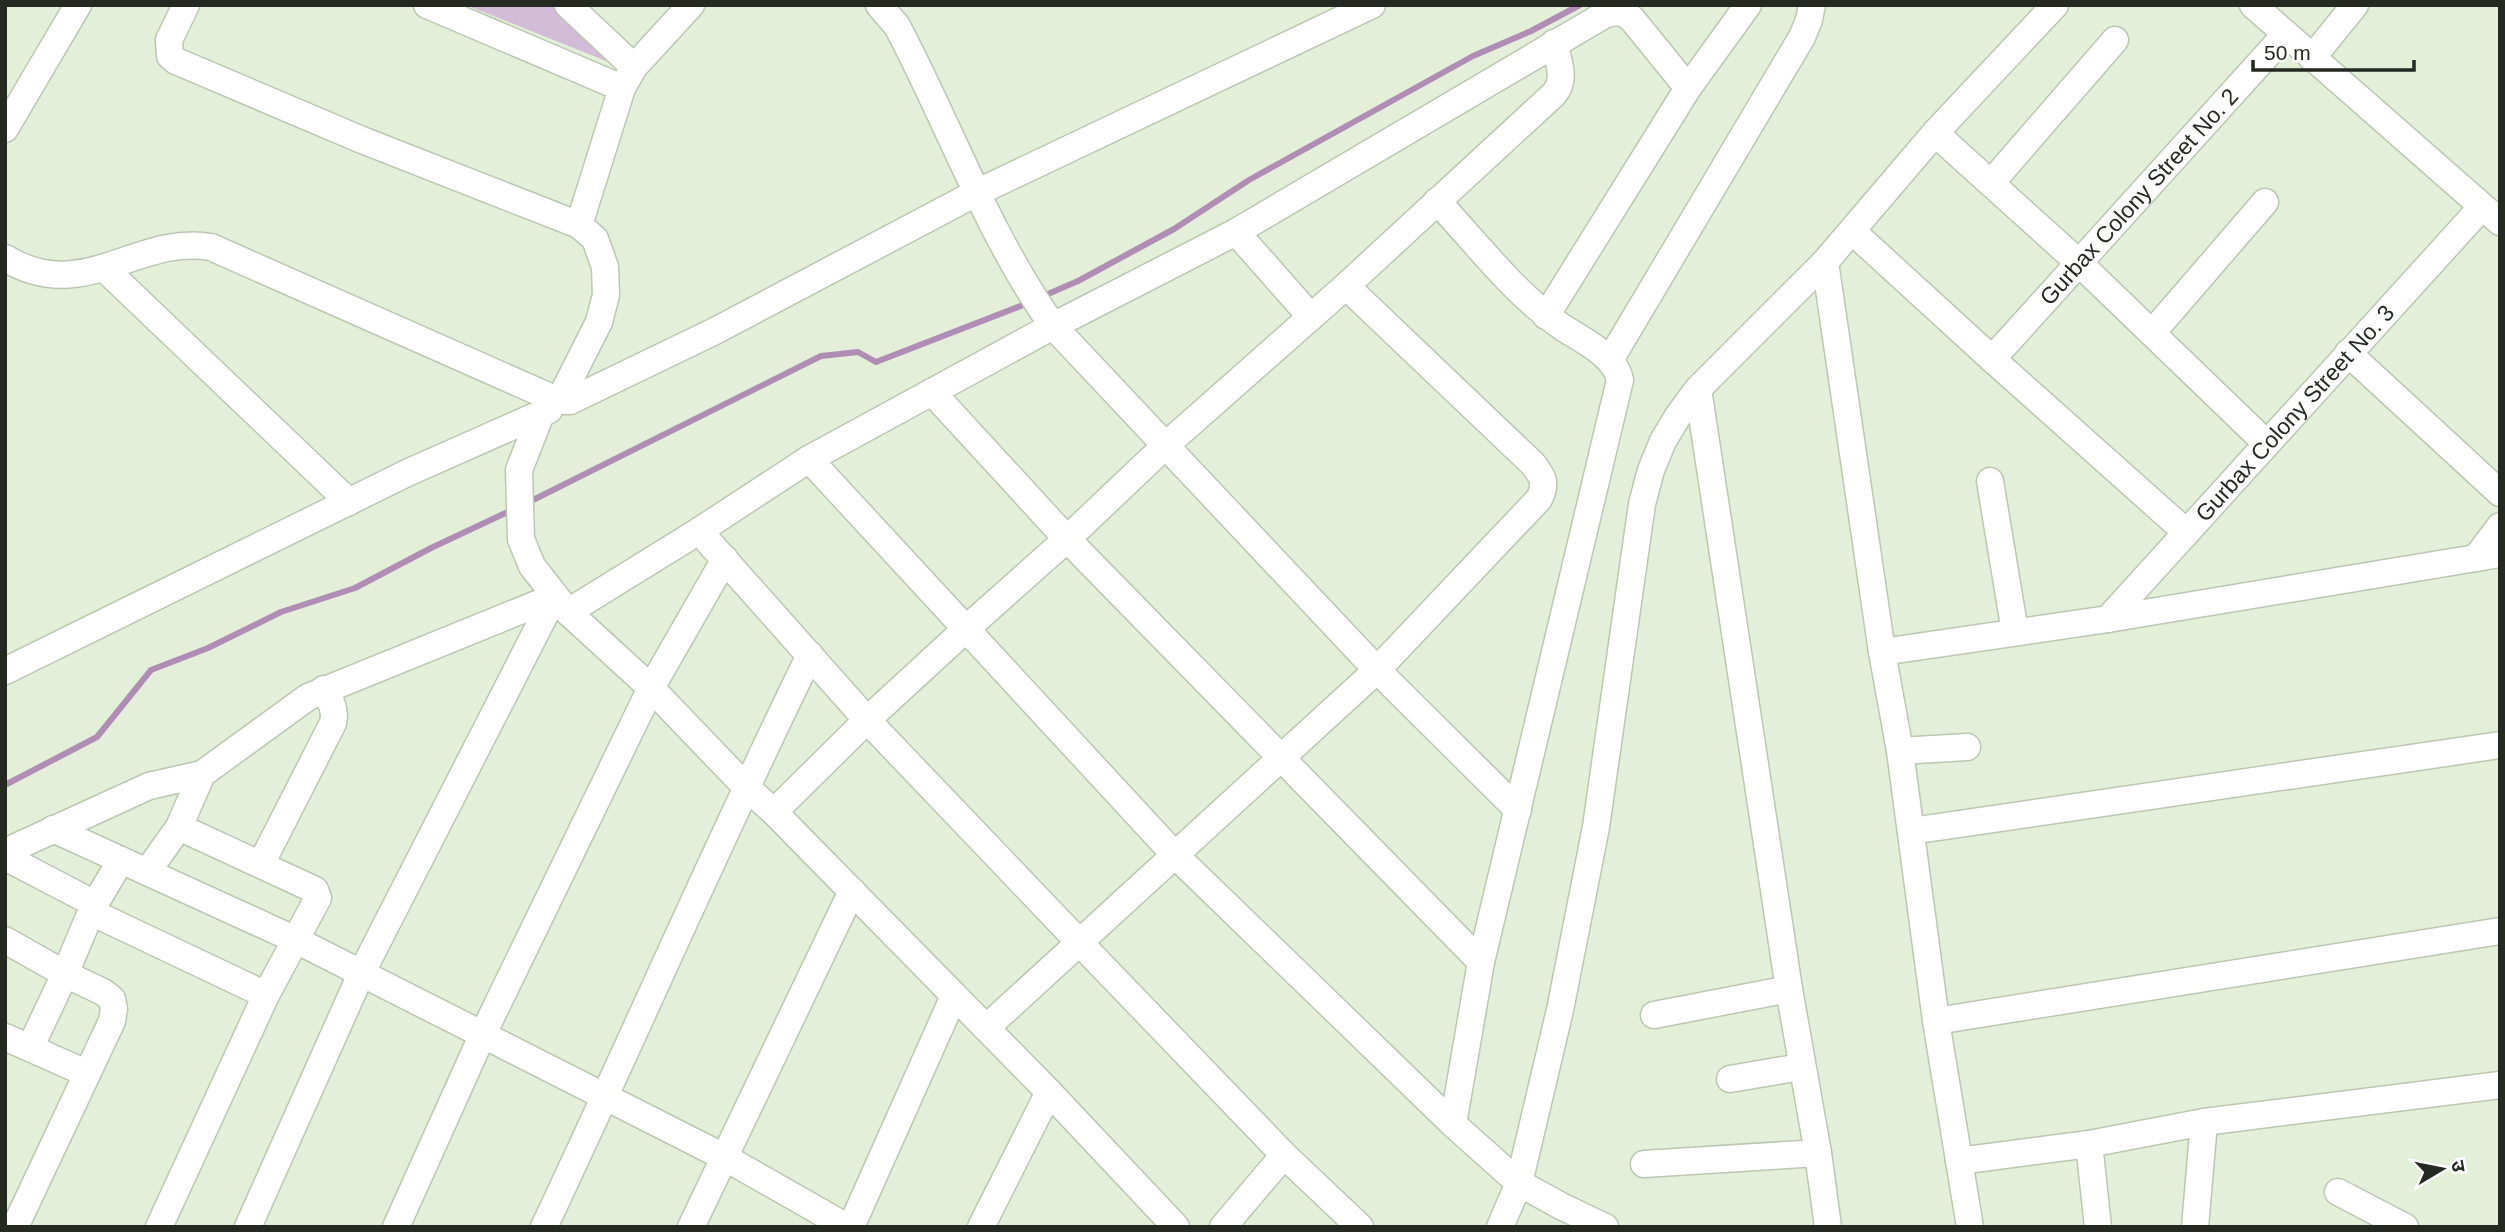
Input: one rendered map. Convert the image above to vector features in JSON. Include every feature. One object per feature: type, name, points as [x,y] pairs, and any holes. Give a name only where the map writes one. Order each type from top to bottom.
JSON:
[{"type":"street","points":[[5,129],[78,5]]},
{"type":"street","points":[[186,5],[169,40],[170,56],[176,61],[362,140],[579,225],[595,239],[606,267],[606,295],[599,322],[557,405],[519,470],[521,539],[532,566],[561,605],[651,688],[774,812],[1049,1092],[1176,1227]]},
{"type":"street","points":[[427,5],[628,77]]},
{"type":"street","points":[[568,5],[628,77]]},
{"type":"street","points":[[579,225],[628,77],[691,5]]},
{"type":"street","points":[[879,5],[897,26],[976,193],[1014,265],[1047,316],[1377,670],[1518,810]]},
{"type":"street","points":[[5,671],[407,473],[557,405],[771,302],[976,193],[1372,5]]},
{"type":"street","points":[[1546,316],[1688,88],[1748,5]]},
{"type":"street","points":[[1610,360],[1802,37],[1812,5]]},
{"type":"street","points":[[1500,1227],[1519,1183],[1560,1010],[1596,827],[1642,503],[1663,441],[1698,389],[1825,262],[1936,133],[2055,5]]},
{"type":"street","points":[[2253,5],[2490,215]]},
{"type":"street","points":[[2312,58],[2355,5]]},
{"type":"street","points":[[5,854],[149,786],[202,774],[297,704],[324,689],[561,605],[699,531],[809,458],[932,392],[1047,316],[1236,232],[1604,15],[1624,13],[1632,19],[1688,88]]},
{"type":"street","name":"Gurbax Colony Street No. 2","points":[[1992,359],[2286,34]]},
{"type":"street","points":[[1991,183],[2115,40]]},
{"type":"street","points":[[774,812],[867,720],[1067,539],[1166,445],[1346,286],[1560,87],[1562,73],[1554,43]]},
{"type":"street","points":[[1936,133],[2078,262],[2266,443]]},
{"type":"street","points":[[1437,201],[1524,296],[1546,316],[1610,360],[1618,371],[1620,380],[1481,962],[1453,1124]]},
{"type":"street","points":[[2152,333],[2264,202]]},
{"type":"street","name":"Gurbax Colony Street No. 3","points":[[2108,618],[2348,353],[2490,215]]},
{"type":"street","points":[[1852,230],[1992,359],[2186,531]]},
{"type":"street","points":[[1236,232],[1311,317]]},
{"type":"street","points":[[5,258],[36,273],[79,274],[105,269],[174,245],[211,247],[557,405]]},
{"type":"street","points":[[1825,262],[1882,652],[1900,751],[1936,1021],[1970,1227]]},
{"type":"street","points":[[105,269],[349,502]]},
{"type":"street","points":[[986,1028],[1377,670],[1539,499],[1544,488],[1541,475],[1533,464],[1346,286]]},
{"type":"street","points":[[2348,353],[2500,493]]},
{"type":"street","points":[[1698,389],[1801,1067],[1818,1153],[1828,1227]]},
{"type":"street","points":[[932,392],[1067,539],[1481,962]]},
{"type":"street","points":[[809,458],[1174,854],[1453,1124],[1519,1183],[1605,1227]]},
{"type":"street","points":[[1990,481],[2015,632]]},
{"type":"street","points":[[1882,652],[2488,556],[2500,526]]},
{"type":"street","points":[[699,531],[867,720],[1284,1155],[1360,1227]]},
{"type":"street","points":[[396,1227],[482,1036],[651,688],[725,559]]},
{"type":"street","points":[[248,1227],[361,974],[561,605]]},
{"type":"street","points":[[544,1227],[746,786],[810,655]]},
{"type":"street","points":[[261,864],[333,723],[333,705],[324,689]]},
{"type":"street","points":[[1911,831],[2500,745]]},
{"type":"street","points":[[1900,751],[1967,747]]},
{"type":"street","points":[[148,872],[179,827],[202,774]]},
{"type":"street","points":[[159,1227],[266,995],[318,898],[315,890],[179,827]]},
{"type":"street","points":[[53,830],[296,940],[723,1157],[849,1227],[954,996]]},
{"type":"street","points":[[5,854],[93,908],[266,995]]},
{"type":"street","points":[[30,1048],[93,908],[121,860]]},
{"type":"street","points":[[691,1227],[852,891]]},
{"type":"street","points":[[1936,1021],[2500,931]]},
{"type":"street","points":[[5,940],[103,992],[112,999],[114,1009],[112,1021],[15,1227]]},
{"type":"street","points":[[1654,1015],[1789,989]]},
{"type":"street","points":[[5,1037],[86,1073]]},
{"type":"street","points":[[1730,1079],[1801,1067]]},
{"type":"street","points":[[1959,1161],[2089,1144],[2204,1122],[2500,1085]]},
{"type":"street","points":[[981,1227],[1049,1092]]},
{"type":"street","points":[[2195,1227],[2204,1122]]},
{"type":"street","points":[[2089,1144],[2098,1227]]},
{"type":"street","points":[[1644,1164],[1818,1153]]},
{"type":"street","points":[[1223,1227],[1284,1155]]},
{"type":"street","points":[[2338,1192],[2405,1227]]},
{"type":"shaded area","points":[[466,5],[555,5],[621,67]]},
{"type":"waterway","points":[[1041,297],[1078,281],[1174,229],[1249,180],[1473,56],[1531,31],[1580,5]]},
{"type":"waterway","points":[[527,503],[821,356],[858,352],[876,362],[1031,302]]},
{"type":"waterway","points":[[5,785],[97,737],[151,670],[208,648],[281,612],[355,588],[514,509]]}]
